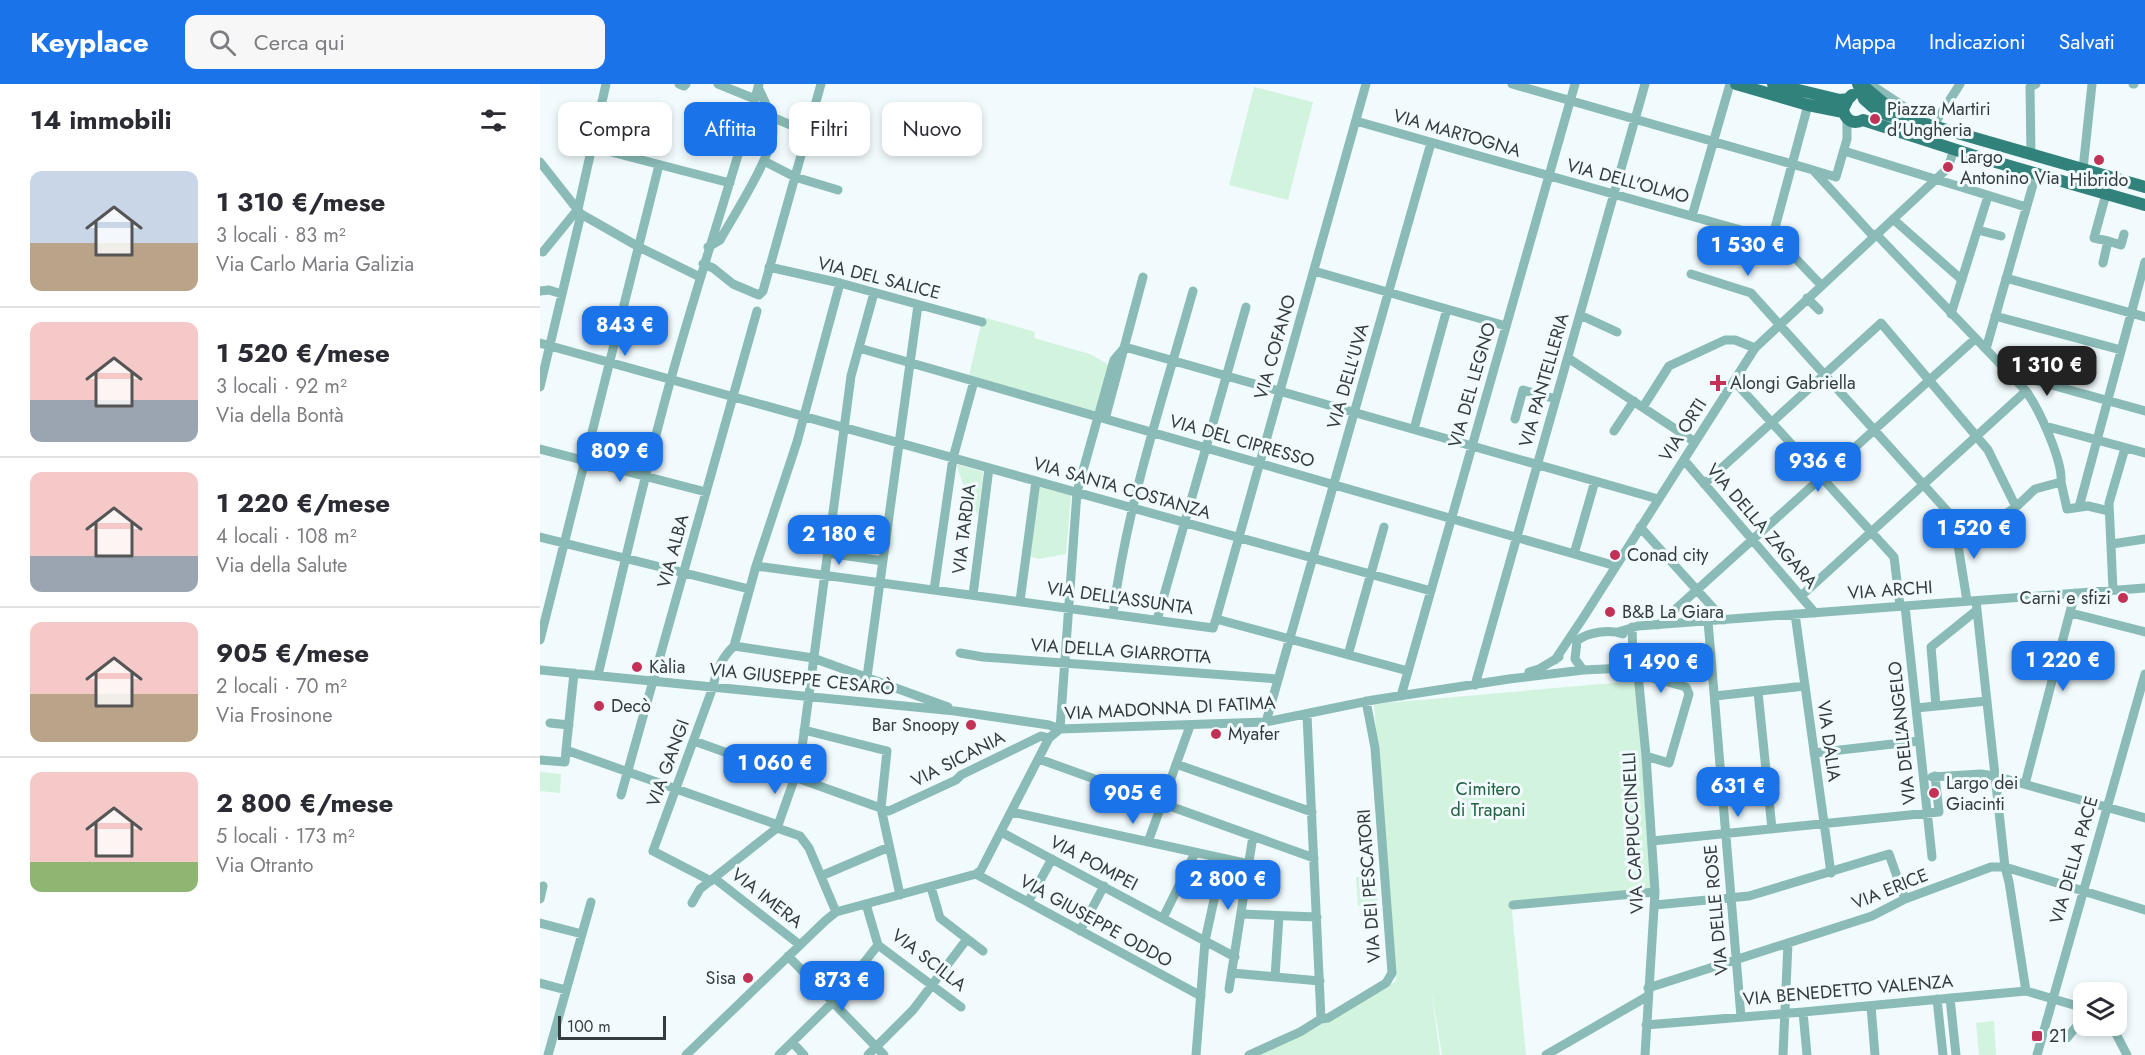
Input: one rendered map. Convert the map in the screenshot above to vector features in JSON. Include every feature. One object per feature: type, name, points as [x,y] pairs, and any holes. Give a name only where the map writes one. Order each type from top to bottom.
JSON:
[{"type":"main road","points":[[1736,84],[1805,104],[1846,120],[1854,122],[1863,120],[2145,205]]},
{"type":"main road","points":[[1773,84],[1805,104],[1858,96],[1880,112],[1908,121],[1937,127],[2145,187]]},
{"type":"main road","points":[[1846,120],[1844,105],[1858,84]]},
{"type":"main road","points":[[1858,84],[1869,112],[1863,120]]},
{"type":"main road","points":[[1858,84],[1908,121]]},
{"type":"street","points":[[602,102],[606,84]]},
{"type":"street","points":[[680,84],[684,86],[686,84]]},
{"type":"street","points":[[718,84],[755,99]]},
{"type":"street","points":[[816,102],[821,84]]},
{"type":"street","name":"VIA COFANO","points":[[1216,619],[1366,84]]},
{"type":"street","points":[[1512,84],[1836,177],[1844,151],[1846,120]]},
{"type":"street","name":"VIA DEL LEGNO","points":[[1401,696],[1575,84]]},
{"type":"street","name":"VIA PANTELLERIA","points":[[1475,684],[1645,84]]},
{"type":"street","points":[[1692,216],[1730,84]]},
{"type":"street","points":[[1870,84],[1937,127],[1960,84]]},
{"type":"street","points":[[2031,154],[2030,87],[2036,84]]},
{"type":"street","points":[[2083,169],[2092,84]]},
{"type":"street","points":[[598,675],[671,379],[708,247],[730,183],[758,85]]},
{"type":"street","points":[[758,85],[765,102]]},
{"type":"street","points":[[1772,239],[1805,104]]},
{"type":"street","name":"VIA MARTOGNA","points":[[1356,122],[1548,176]]},
{"type":"street","name":"VIA DELL'UVA","points":[[1266,722],[1431,143]]},
{"type":"street","name":"VIA ORTI","points":[[1583,618],[1755,348],[1948,168],[1954,149]]},
{"type":"street","points":[[1844,151],[2026,207]]},
{"type":"street","points":[[540,387],[580,212],[590,156]]},
{"type":"street","points":[[626,156],[730,183]]},
{"type":"street","points":[[708,247],[720,240],[766,156]]},
{"type":"street","points":[[703,264],[714,268],[733,284],[759,295],[763,291],[801,156]]},
{"type":"street","points":[[764,161],[795,177],[838,190]]},
{"type":"street","points":[[540,162],[580,212],[639,247],[700,277]]},
{"type":"street","points":[[540,640],[659,165]]},
{"type":"street","points":[[1813,170],[1975,339],[2012,374],[2036,404],[2062,474],[2061,482],[2067,508],[2088,506],[2109,511]]},
{"type":"street","points":[[1986,349],[2036,174]]},
{"type":"street","name":"VIA DELL'OLMO","points":[[1548,176],[1779,241],[1821,285]]},
{"type":"street","points":[[2106,194],[2094,238],[2121,245],[2124,234]]},
{"type":"street","points":[[1951,314],[1988,196]]},
{"type":"street","points":[[543,252],[580,212]]},
{"type":"street","points":[[1893,219],[1962,280]]},
{"type":"street","points":[[1978,230],[2001,236]]},
{"type":"street","points":[[2103,262],[2108,241]]},
{"type":"street","points":[[2079,507],[2145,262]]},
{"type":"street","name":"VIA DEL SALICE","points":[[769,267],[840,283],[982,322]]},
{"type":"street","points":[[1314,271],[1506,326]]},
{"type":"street","points":[[1690,274],[1751,293],[1957,522],[1958,545],[1974,604],[2005,867],[2026,991]]},
{"type":"street","points":[[1060,729],[1077,492],[1102,418],[1114,360],[1125,347],[1143,277]]},
{"type":"street","points":[[2006,278],[2145,317]]},
{"type":"street","points":[[840,283],[797,442],[756,566],[734,646],[813,658],[956,711]]},
{"type":"street","points":[[540,291],[549,290],[562,294]]},
{"type":"street","points":[[1113,614],[1120,561],[1132,508],[1193,291]]},
{"type":"street","points":[[692,903],[700,889],[778,826],[800,763],[822,576],[851,376],[874,293]]},
{"type":"street","points":[[1807,298],[1819,310]]},
{"type":"street","points":[[867,677],[882,584],[883,558],[918,305]]},
{"type":"street","points":[[1157,620],[1246,307]]},
{"type":"street","points":[[1414,429],[1447,309]]},
{"type":"street","name":"VIA ALBA","points":[[621,795],[732,396],[758,311]]},
{"type":"street","points":[[1580,315],[1617,332]]},
{"type":"street","points":[[1995,316],[2121,350]]},
{"type":"street","points":[[1704,484],[1881,323],[1988,450],[2016,507]]},
{"type":"street","points":[[1659,625],[1975,339]]},
{"type":"street","points":[[1643,407],[1670,366],[1725,340],[1735,340],[1755,348]]},
{"type":"street","name":"VIA SANTA COSTANZA","points":[[540,343],[1431,591]]},
{"type":"street","points":[[1125,347],[1658,499]]},
{"type":"street","name":"VIA DEL CIPRESSO","points":[[859,348],[1616,566]]},
{"type":"street","points":[[1568,358],[1695,442]]},
{"type":"street","points":[[2012,374],[2145,411]]},
{"type":"street","points":[[1801,596],[1976,436],[2024,389],[2030,380]]},
{"type":"street","points":[[934,590],[953,458],[974,381]]},
{"type":"street","name":"VIA DELL'ANGELO","points":[[1734,381],[1894,557],[1903,606],[1916,708],[1932,857]]},
{"type":"street","points":[[1515,419],[1523,390],[1556,399]]},
{"type":"street","points":[[1614,431],[1634,401]]},
{"type":"street","points":[[2045,426],[2145,453]]},
{"type":"street","points":[[540,448],[706,492]]},
{"type":"street","points":[[2113,590],[2109,503],[2125,448]]},
{"type":"street","name":"VIA DELLA ZAGARA","points":[[1684,460],[1815,613]]},
{"type":"street","name":"VIA TARDIA","points":[[973,595],[989,468]]},
{"type":"street","points":[[1020,601],[1036,481]]},
{"type":"street","points":[[1574,554],[1595,481]]},
{"type":"street","points":[[1958,545],[2016,507],[2035,489],[2061,482]]},
{"type":"street","points":[[1348,655],[1384,527]]},
{"type":"street","points":[[1640,527],[1724,620]]},
{"type":"street","points":[[540,537],[749,589]]},
{"type":"street","points":[[2112,544],[2145,540]]},
{"type":"street","points":[[827,551],[883,558]]},
{"type":"street","points":[[756,566],[822,576]]},
{"type":"street","name":"VIA DELL'ASSUNTA","points":[[822,576],[1213,628],[1216,619],[1408,671]]},
{"type":"street","name":"VIA ARCHI","points":[[1618,632],[1635,626],[1903,606],[1974,604],[2145,588]]},
{"type":"street","points":[[2025,784],[2075,593]]},
{"type":"street","points":[[1936,706],[1931,647],[1974,604]]},
{"type":"street","points":[[2071,613],[2145,632]]},
{"type":"street","name":"VIA DALIA","points":[[1795,614],[1831,873]]},
{"type":"street","points":[[1583,618],[1576,643],[1575,659],[1583,670]]},
{"type":"street","points":[[1554,660],[1583,618]]},
{"type":"street","name":"VIA DELLE ROSE","points":[[1708,621],[1742,1017]]},
{"type":"street","points":[[1635,626],[1631,664],[1639,677],[1686,687],[1689,694],[1669,763],[1646,756]]},
{"type":"street","points":[[1509,679],[1539,669],[1588,634],[1618,632],[1633,642]]},
{"type":"street","name":"VIA GANGI","points":[[653,850],[694,741],[713,687],[715,674],[726,653],[734,646]]},
{"type":"street","name":"VIA DELLA GIARROTTA","points":[[960,653],[1278,679]]},
{"type":"street","points":[[1509,679],[1583,670],[1627,668],[1631,664]]},
{"type":"street","name":"VIA GIUSEPPE CESARÒ","points":[[540,670],[956,711],[1060,729]]},
{"type":"street","points":[[540,760],[565,762],[569,751],[574,673]]},
{"type":"street","name":"VIA DELLA PACE","points":[[2037,1055],[2145,674]]},
{"type":"street","name":"VIA CAPPUCCINELLI","points":[[1639,677],[1655,892],[1645,1055]]},
{"type":"street","name":"VIA MADONNA DI FATIMA","points":[[976,874],[981,870],[1049,738],[1060,729],[1266,722],[1366,701],[1509,679]]},
{"type":"street","points":[[1715,696],[1805,686]]},
{"type":"street","points":[[1758,692],[1772,829]]},
{"type":"street","name":"VIA DEI PESCATORI","points":[[1249,1055],[1300,1032],[1321,1019],[1328,1018],[1386,983],[1392,973],[1375,748],[1366,701]]},
{"type":"street","points":[[1916,708],[1987,701]]},
{"type":"street","points":[[1307,715],[1321,1019]]},
{"type":"street","points":[[549,723],[569,725]]},
{"type":"street","points":[[1148,842],[1190,726]]},
{"type":"street","points":[[804,730],[887,751],[881,808],[900,895]]},
{"type":"street","name":"VIA SICANIA","points":[[881,808],[889,811],[956,780],[1041,736],[1049,738]]},
{"type":"street","points":[[694,741],[881,808]]},
{"type":"street","points":[[1814,753],[1920,741]]},
{"type":"street","points":[[569,751],[800,836],[809,848],[836,912]]},
{"type":"street","points":[[1039,759],[1314,858]]},
{"type":"street","points":[[1176,764],[1312,812]]},
{"type":"street","points":[[1923,778],[1981,774],[1995,776],[2145,818]]},
{"type":"street","points":[[1652,841],[1939,812],[1935,776]]},
{"type":"street","points":[[1012,812],[1249,864]]},
{"type":"street","name":"VIA POMPEI","points":[[1001,832],[1234,957]]},
{"type":"street","points":[[1229,990],[1253,836]]},
{"type":"street","points":[[821,876],[889,847]]},
{"type":"street","name":"VIA IMERA","points":[[653,850],[712,879],[800,945]]},
{"type":"street","points":[[1163,918],[1195,853]]},
{"type":"street","points":[[1655,905],[1749,896],[1889,854],[1905,899]]},
{"type":"street","points":[[1028,902],[1052,859]]},
{"type":"street","points":[[1196,1055],[1205,941],[1224,859]]},
{"type":"street","name":"VIA ERICE","points":[[1546,1055],[1648,992],[1737,959],[1872,916],[1905,899],[1991,867],[2005,867],[2145,910]]},
{"type":"street","points":[[686,1055],[836,912],[976,874]]},
{"type":"street","name":"VIA GIUSEPPE ODDO","points":[[976,874],[1200,996]]},
{"type":"street","points":[[540,899],[543,886]]},
{"type":"street","points":[[931,886],[940,918],[983,951]]},
{"type":"street","points":[[1080,931],[1104,886]]},
{"type":"street","points":[[1513,905],[1655,892]]},
{"type":"street","points":[[548,1055],[591,902]]},
{"type":"street","name":"VIA SCILLA","points":[[866,904],[878,945],[961,1007]]},
{"type":"street","points":[[1241,914],[1317,917]]},
{"type":"street","points":[[1275,977],[1279,916]]},
{"type":"street","points":[[540,922],[582,934]]},
{"type":"street","points":[[868,1055],[914,1010],[967,939]]},
{"type":"street","points":[[1783,1055],[1788,943]]},
{"type":"street","points":[[779,1055],[833,1002],[878,945]]},
{"type":"street","points":[[788,956],[884,1055]]},
{"type":"street","points":[[1232,973],[1320,981]]},
{"type":"street","points":[[540,983],[566,990]]},
{"type":"street","name":"VIA BENEDETTO VALENZA","points":[[1646,1025],[2026,991],[2073,1004]]},
{"type":"street","points":[[1950,998],[1956,1055]]},
{"type":"street","points":[[1937,999],[1943,1055]]},
{"type":"street","points":[[1871,1006],[1875,1055]]},
{"type":"street","points":[[1803,1012],[1807,1055]]},
{"type":"street","points":[[2067,1038],[2073,1031]]},
{"type":"street","points":[[2117,1036],[2127,1055]]},
{"type":"street","points":[[792,1042],[804,1055]]},
{"type":"green space","points":[[1254,87],[1313,102],[1288,200],[1229,185]]},
{"type":"green space","points":[[983,317],[1035,332],[1034,338],[1090,354],[1109,365],[1095,411],[969,375]]},
{"type":"green space","points":[[956,464],[983,472],[978,515],[966,492]]},
{"type":"green space","points":[[1039,487],[1071,495],[1066,554],[1039,559],[1029,556]]},
{"type":"green space","name":"Cimitero di Trapani","points":[[1636,681],[1652,890],[1511,901],[1526,1055],[1442,1055],[1431,988],[1440,1055],[1258,1055],[1300,1036],[1396,981],[1374,704]]},
{"type":"green space","points":[[540,772],[561,774],[560,793],[540,791]]},
{"type":"green space","points":[[1376,876],[1378,905],[1358,906],[1356,877]]},
{"type":"green space","points":[[1994,1021],[1996,1055],[1979,1055],[1976,1023]]},
{"type":"place","name":"Piazza Martiri d'Ungheria","points":[[1875,119]]},
{"type":"place","name":"Hibrido","points":[[2099,160]]},
{"type":"place","name":"Largo Antonino Via","points":[[1948,167]]},
{"type":"place","name":"Alongi Gabriella","points":[[1718,383]]},
{"type":"place","name":"Conad city","points":[[1615,555]]},
{"type":"place","name":"Carni e sfizi","points":[[2123,598]]},
{"type":"place","name":"B&B La Giara","points":[[1610,612]]},
{"type":"place","name":"Kàlia","points":[[637,667]]},
{"type":"place","name":"Decò","points":[[599,706]]},
{"type":"place","name":"Bar Snoopy","points":[[971,725]]},
{"type":"place","name":"Myafer","points":[[1216,734]]},
{"type":"place","name":"Largo dei Giacinti","points":[[1934,793]]},
{"type":"place","name":"Sisa","points":[[748,978]]},
{"type":"place","name":"21","points":[[2037,1036]]}]
